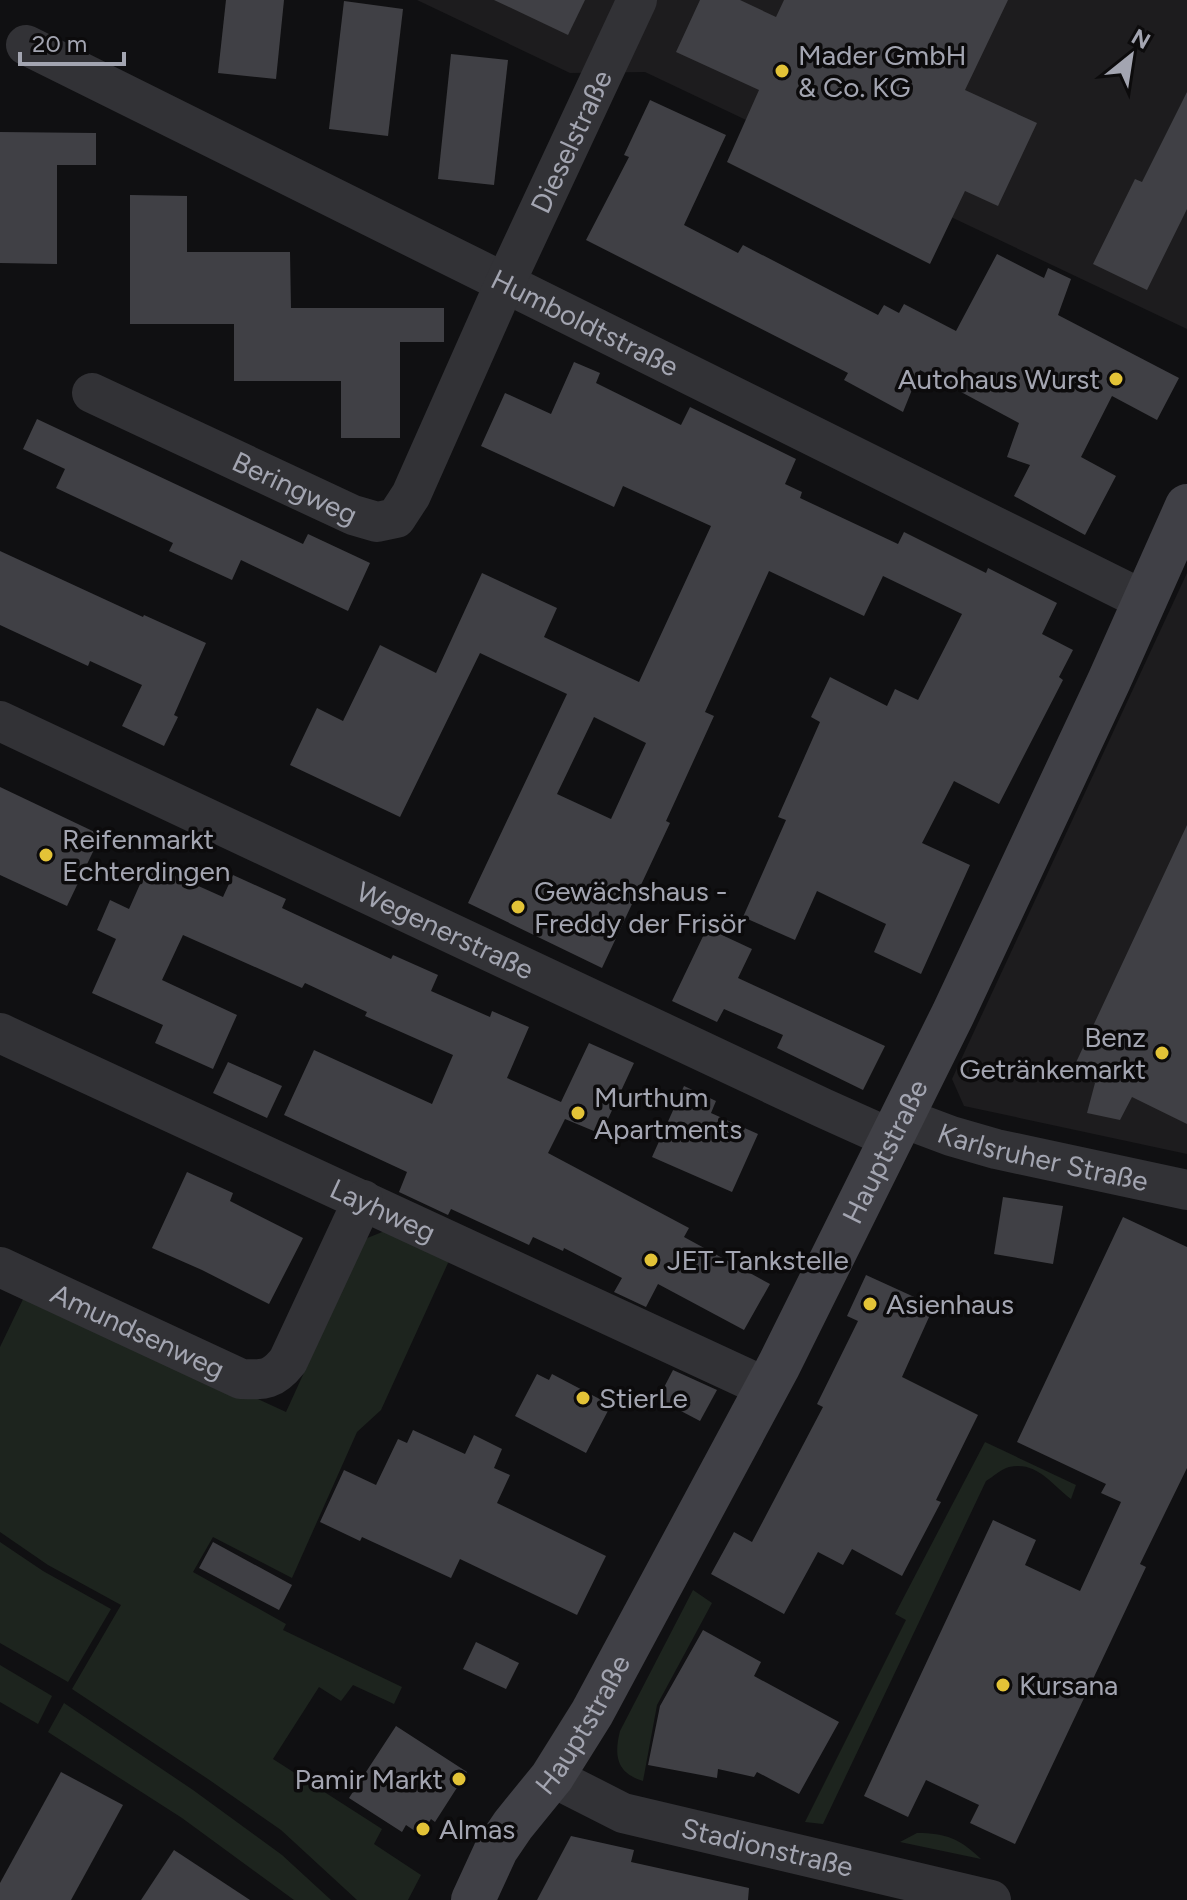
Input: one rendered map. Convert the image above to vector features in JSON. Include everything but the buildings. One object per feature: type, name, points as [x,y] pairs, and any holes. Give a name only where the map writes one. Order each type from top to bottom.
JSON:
[{"type":"main road","name":"Hauptstraße","points":[[473,1900],[496,1850],[552,1777],[592,1713],[767,1388],[898,1128],[1019,874],[1187,506]]},
{"type":"street","name":"Dieselstraße","points":[[505,283],[637,0]]},
{"type":"street","name":"Humboldtstraße","points":[[26,45],[1145,601]]},
{"type":"street","name":"Beringweg","points":[[92,393],[353,515],[377,522],[396,518],[411,495],[505,283]]},
{"type":"street","name":"Wegenerstraße","points":[[0,721],[823,1108],[898,1128]]},
{"type":"street","name":"Layhweg","points":[[0,1033],[767,1388]]},
{"type":"street","name":"Karlsruher Straße","points":[[898,1128],[951,1136],[996,1149],[1187,1190]]},
{"type":"street","name":"Amundsenweg","points":[[0,1267],[241,1379],[261,1380],[277,1374],[288,1361],[363,1200]]},
{"type":"street","name":"Stadionstraße","points":[[552,1777],[623,1813],[991,1900]]},
{"type":"shaded area","points":[[417,0],[1187,0],[1187,329],[645,72],[570,73]]},
{"type":"shaded area","points":[[1187,573],[1187,1154],[964,1106],[952,1079]]},
{"type":"shaded area","points":[[387,1230],[453,1252],[381,1410],[357,1432],[292,1578],[213,1537],[193,1572],[286,1624],[283,1630],[402,1687],[394,1704],[353,1685],[341,1701],[319,1687],[273,1759],[382,1829],[374,1844],[421,1875],[408,1900],[357,1900],[281,1830],[72,1689],[121,1605],[48,1565],[0,1532],[0,1347],[26,1293],[286,1412],[365,1239]]},
{"type":"shaded area","points":[[985,1442],[1076,1485],[1071,1499],[1043,1475],[1028,1467],[1009,1467],[986,1481],[823,1824],[805,1822],[906,1620],[895,1614]]},
{"type":"shaded area","points":[[0,1542],[43,1571],[111,1609],[68,1682],[0,1643]]},
{"type":"shaded area","points":[[693,1590],[712,1603],[657,1705],[643,1781],[627,1773],[619,1762],[617,1748],[620,1731]]},
{"type":"shaded area","points":[[0,1665],[52,1696],[38,1724],[0,1702]]},
{"type":"shaded area","points":[[64,1703],[193,1790],[282,1855],[331,1900],[294,1900],[182,1818],[48,1732]]},
{"type":"shaded area","points":[[917,1833],[952,1838],[981,1859],[900,1842]]},
{"type":"place","name":"Mader GmbH & Co. KG","points":[[782,71]]},
{"type":"place","name":"Autohaus Wurst","points":[[1116,379]]},
{"type":"place","name":"Reifenmarkt Echterdingen","points":[[46,855]]},
{"type":"place","name":"Gewächshaus - Freddy der Frisör","points":[[518,907]]},
{"type":"place","name":"Benz Getränkemarkt","points":[[1162,1053]]},
{"type":"place","name":"Murthum Apartments","points":[[578,1113]]},
{"type":"place","name":"JET-Tankstelle","points":[[651,1260]]},
{"type":"place","name":"Asienhaus","points":[[870,1304]]},
{"type":"place","name":"StierLe","points":[[583,1398]]},
{"type":"place","name":"Kursana","points":[[1003,1685]]},
{"type":"place","name":"Pamir Markt","points":[[459,1779]]},
{"type":"place","name":"Almas","points":[[423,1829]]}]
